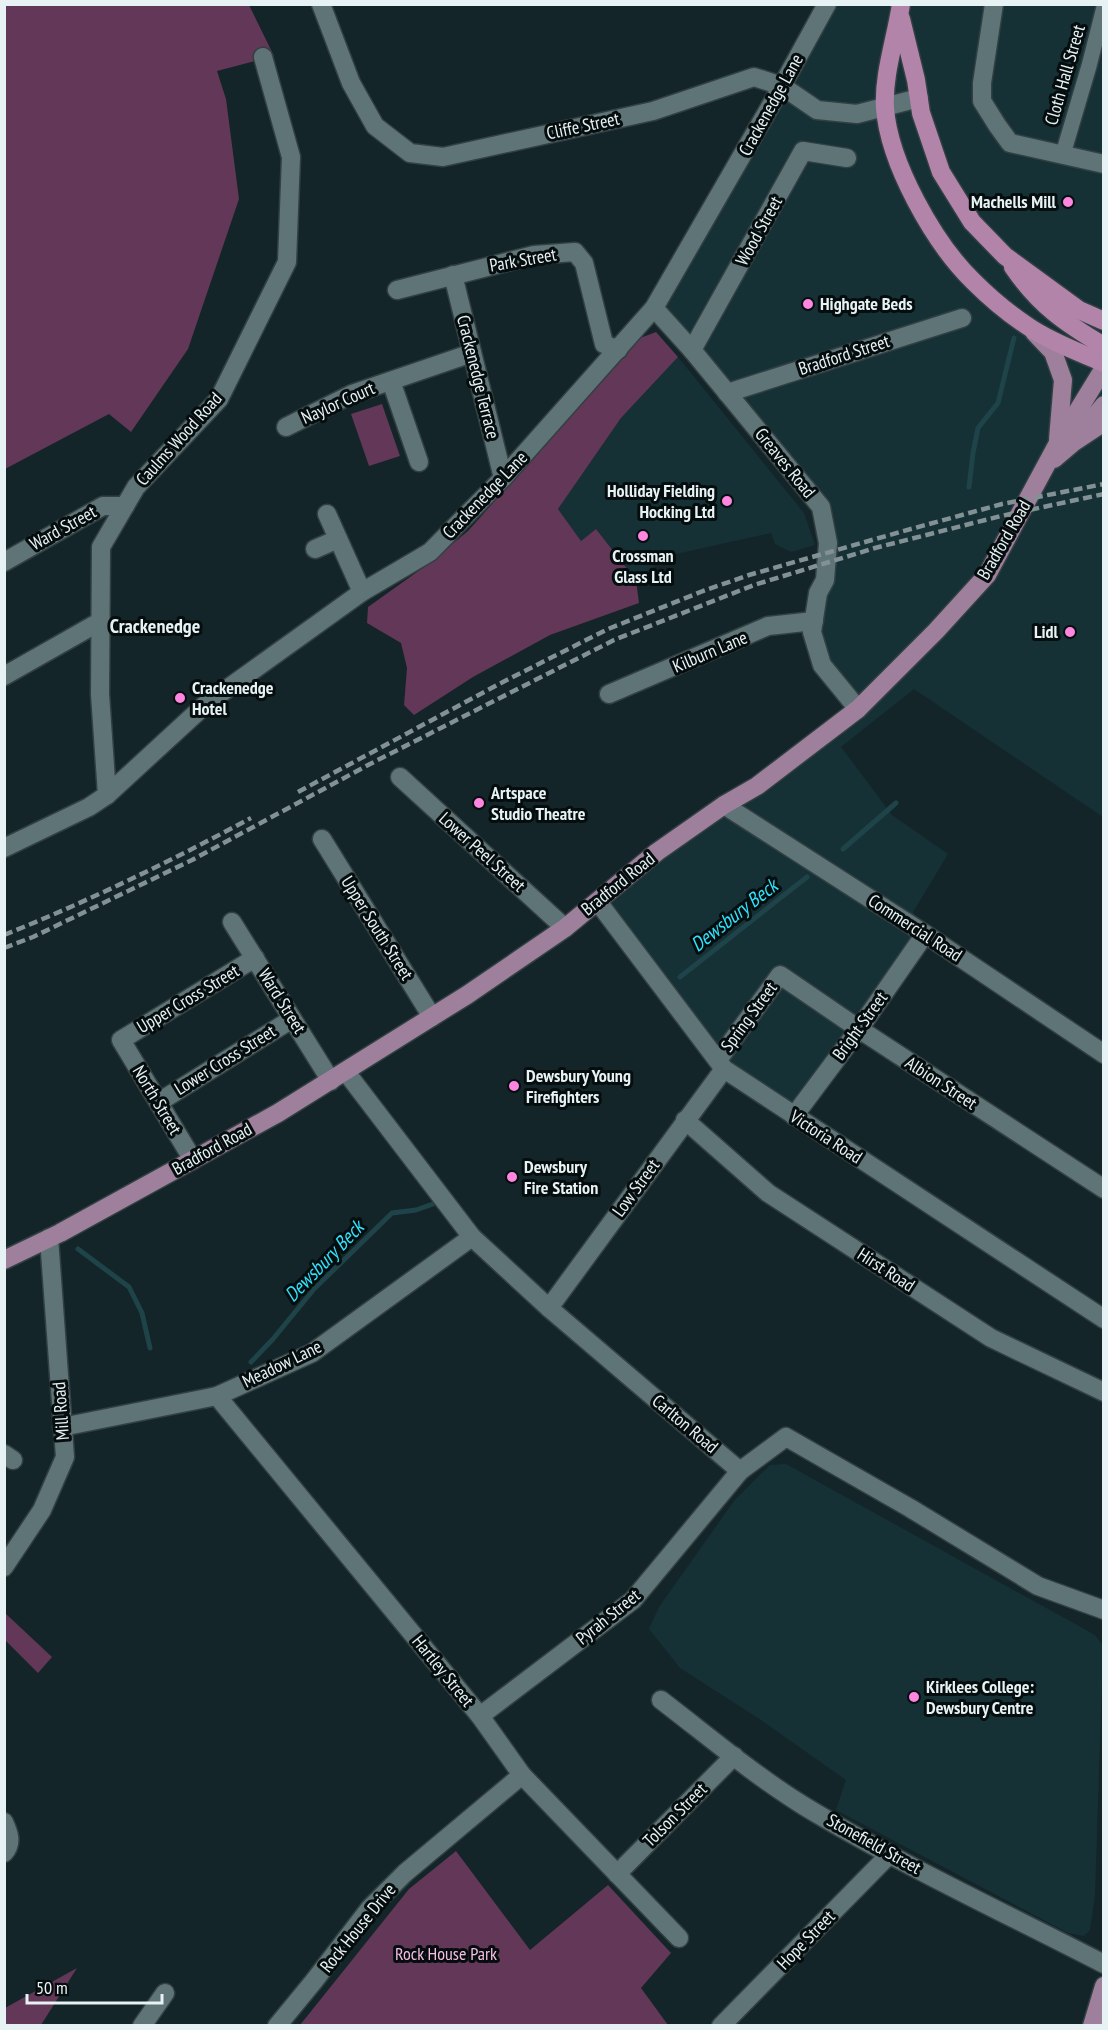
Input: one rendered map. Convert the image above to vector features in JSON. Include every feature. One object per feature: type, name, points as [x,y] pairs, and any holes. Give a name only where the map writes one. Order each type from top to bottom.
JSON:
[{"type":"highway","points":[[900,10],[921,113],[941,172],[972,222],[1005,256],[1027,287],[1057,317],[1104,346]]},
{"type":"highway","points":[[900,10],[886,77],[885,107],[891,144],[911,192],[941,241],[971,280],[1032,329],[1104,363]]},
{"type":"highway","points":[[1005,256],[1079,310],[1104,321]]},
{"type":"main road","points":[[1032,329],[1053,352],[1063,380],[1066,443]]},
{"type":"main road","name":"Bradford Road","points":[[4,1260],[49,1238],[278,1113],[432,1017],[565,927],[657,852],[724,805],[757,786],[858,709],[936,631],[987,575],[1046,466],[1066,443],[1104,368]]},
{"type":"main road","points":[[1066,443],[1104,405]]},
{"type":"main road","points":[[1066,443],[1104,422]]},
{"type":"main road","points":[[1092,2025],[1104,1986]]},
{"type":"street","name":"Cliffe Street","points":[[321,4],[351,83],[375,126],[410,153],[443,157],[653,111],[754,77],[782,86],[817,110],[857,114],[919,98]]},
{"type":"street","name":"Crackenedge Lane","points":[[4,848],[89,807],[108,795],[206,704],[362,592],[430,552],[503,478],[654,308],[782,86],[826,4]]},
{"type":"street","points":[[994,4],[982,83],[982,100],[1011,142],[1104,164]]},
{"type":"street","name":"Cloth Hall Street","points":[[1063,154],[1104,7]]},
{"type":"street","name":"Caulms Wood Road","points":[[108,795],[100,694],[101,547],[136,487],[219,399],[287,262],[291,157],[263,57]]},
{"type":"street","name":"Wood Street","points":[[692,350],[803,151],[847,158]]},
{"type":"street","name":"Park Street","points":[[398,290],[534,255],[575,252],[584,263],[604,344],[618,350]]},
{"type":"street","name":"Crackenedge Terrace","points":[[453,275],[503,478]]},
{"type":"street","name":"Greaves Road","points":[[654,308],[692,350],[821,507],[828,543],[825,580],[818,593],[812,632],[822,665],[858,709]]},
{"type":"street","name":"Bradford Street","points":[[727,393],[962,318]]},
{"type":"street","name":"Naylor Court","points":[[286,427],[351,394],[472,353]]},
{"type":"street","name":"Naylor Court","points":[[391,381],[420,462]]},
{"type":"street","name":"Ward Street","points":[[4,562],[103,506],[125,506]]},
{"type":"street","points":[[327,514],[362,592]]},
{"type":"street","points":[[315,549],[338,539]]},
{"type":"street","points":[[4,676],[101,621]]},
{"type":"street","name":"Kilburn Lane","points":[[609,694],[768,626],[814,621]]},
{"type":"street","name":"Lower Peel Street","points":[[400,777],[565,927]]},
{"type":"street","name":"Commercial Road","points":[[724,805],[925,934],[1104,1054]]},
{"type":"street","name":"Upper South Street","points":[[322,839],[432,1017]]},
{"type":"street","name":"Victoria Road","points":[[598,902],[721,1064],[794,1116],[1104,1319]]},
{"type":"street","name":"Ward Street","points":[[232,922],[292,1018],[338,1076]]},
{"type":"street","name":"Bright Street","points":[[794,1116],[925,934]]},
{"type":"street","name":"Upper Cross Street","points":[[121,1040],[255,958]]},
{"type":"street","name":"Spring Street","points":[[721,1064],[780,975]]},
{"type":"street","name":"Albion Street","points":[[780,975],[858,1029],[1104,1189]]},
{"type":"street","name":"Lower Cross Street","points":[[159,1102],[292,1018]]},
{"type":"street","name":"North Street","points":[[121,1040],[193,1160]]},
{"type":"street","name":"Low Street","points":[[549,1308],[685,1120],[721,1064]]},
{"type":"street","name":"Carlton Road","points":[[338,1076],[472,1237],[549,1308],[740,1471]]},
{"type":"street","name":"Hirst Road","points":[[685,1120],[768,1193],[991,1338],[1104,1392]]},
{"type":"street","name":"Meadow Lane","points":[[62,1427],[217,1395],[312,1353],[472,1237]]},
{"type":"street","name":"Mill Road","points":[[4,1568],[42,1510],[65,1456],[49,1238]]},
{"type":"street","name":"Hartley Street","points":[[217,1395],[480,1716],[522,1774],[679,1938]]},
{"type":"street","points":[[740,1471],[786,1437],[910,1508],[1038,1586],[1104,1610]]},
{"type":"street","name":"Pyrah Street","points":[[480,1716],[633,1600],[740,1471]]},
{"type":"street","name":"Stonefield Street","points":[[661,1700],[804,1806],[890,1854],[1104,1964]]},
{"type":"street","name":"Tolson Street","points":[[616,1874],[734,1756]]},
{"type":"street","name":"Rock House Drive","points":[[277,2025],[370,1908],[405,1873],[522,1774]]},
{"type":"street","points":[[4,1853],[8,1850],[10,1836],[5,1822]]},
{"type":"street","name":"Hope Street","points":[[721,2025],[890,1854]]},
{"type":"street","points":[[142,2025],[165,1993]]},
{"type":"shaded area","points":[[827,5],[1103,5],[1103,817],[914,689],[841,747],[892,815],[948,854],[913,912],[925,934],[794,1116],[724,1069],[598,902],[858,709],[822,665],[818,593],[821,507],[654,308]]},
{"type":"shaded area","points":[[678,357],[804,513],[815,545],[791,552],[775,544],[771,533],[667,556],[636,580],[596,529],[581,541],[558,509],[621,418]]},
{"type":"shaded area","name":"Kirklees College: Dewsbury Centre","points":[[786,1464],[1095,1635],[1103,1646],[1095,1895],[1090,1930],[1084,1936],[1068,1933],[836,1810],[846,1780],[758,1718],[680,1668],[649,1629],[659,1607],[734,1501],[770,1465]]},
{"type":"green space","points":[[5,5],[249,5],[274,56],[217,71],[226,99],[239,199],[188,349],[131,432],[109,414],[5,469]]},
{"type":"green space","points":[[656,332],[678,357],[621,418],[558,509],[581,541],[596,529],[636,580],[639,603],[550,635],[473,677],[414,715],[404,705],[407,668],[401,643],[367,623],[368,607],[424,567],[468,531],[640,338]]},
{"type":"green space","points":[[382,404],[400,456],[369,466],[351,414]]},
{"type":"green space","points":[[5,1613],[52,1657],[38,1673],[5,1640]]},
{"type":"green space","name":"Rock House Park","points":[[456,1851],[530,1950],[608,1885],[671,1953],[641,1988],[668,2025],[300,2025],[409,1889]]},
{"type":"green space","points":[[77,1968],[41,2025],[5,2025],[5,2008]]},
{"type":"waterway","name":"Dewsbury Beck","points":[[969,487],[978,428],[998,403],[1014,338]]},
{"type":"waterway","name":"Dewsbury Beck","points":[[843,849],[896,803]]},
{"type":"waterway","name":"Dewsbury Beck","points":[[680,977],[807,877]]},
{"type":"waterway","name":"Dewsbury Beck","points":[[251,1362],[314,1289],[392,1213],[416,1210],[433,1204]]},
{"type":"waterway","name":"Dewsbury Beck","points":[[78,1249],[129,1287],[142,1313],[150,1348]]},
{"type":"railway","points":[[298,792],[499,684],[608,629],[703,591],[749,575],[1002,504],[1104,484]]},
{"type":"railway","points":[[4,948],[33,937],[192,860],[370,764],[614,640],[754,585],[875,548],[1001,516],[1104,494]]},
{"type":"railway","points":[[4,935],[129,880],[251,818]]},
{"type":"place","name":"Machells Mill","points":[[1068,202]]},
{"type":"place","name":"Highgate Beds","points":[[808,304]]},
{"type":"place","name":"Holliday Fielding Hocking Ltd","points":[[727,501]]},
{"type":"place","name":"Crossman Glass Ltd","points":[[643,536]]},
{"type":"place","name":"Lidl","points":[[1070,632]]},
{"type":"place","name":"Crackenedge Hotel","points":[[180,698]]},
{"type":"place","name":"Artspace Studio Theatre","points":[[479,803]]},
{"type":"place","name":"Dewsbury Young Firefighters","points":[[514,1086]]},
{"type":"place","name":"Dewsbury Fire Station","points":[[512,1177]]},
{"type":"place","name":"Kirklees College: Dewsbury Centre","points":[[914,1697]]},
{"type":"district","name":"Crackenedge","points":[[155,626]]}]
